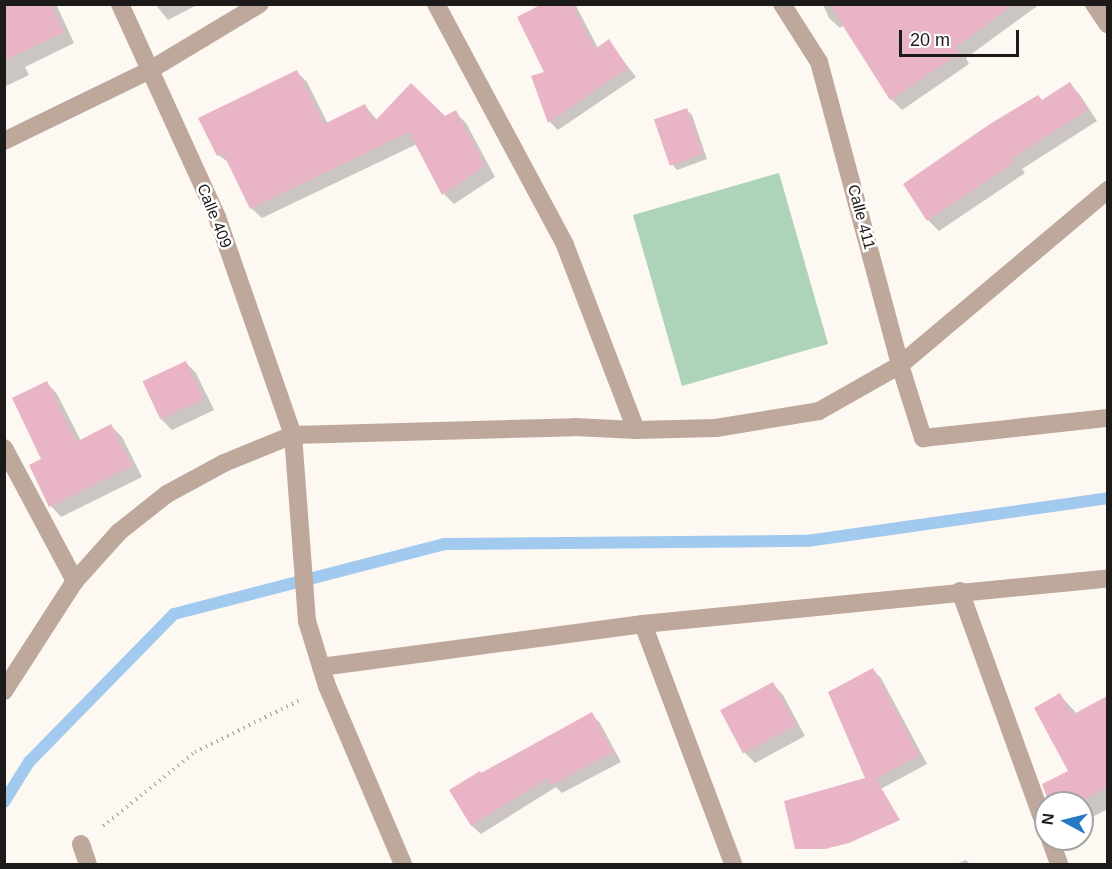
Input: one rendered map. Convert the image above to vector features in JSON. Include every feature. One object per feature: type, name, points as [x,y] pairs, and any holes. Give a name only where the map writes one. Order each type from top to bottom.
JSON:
[{"type":"street","name":"Calle 409","points":[[120,4],[216,217],[293,435],[295,487],[307,621],[327,686],[403,864]]},
{"type":"street","points":[[4,141],[150,70],[260,4]]},
{"type":"street","points":[[436,4],[565,245],[636,430]]},
{"type":"street","name":"Calle 411","points":[[782,4],[819,62],[900,365],[923,438],[1107,418]]},
{"type":"street","points":[[1094,4],[1107,25]]},
{"type":"street","points":[[4,691],[75,580],[119,532],[166,494],[224,463],[293,435],[574,427],[636,430],[716,428],[819,411],[900,365],[1107,190]]},
{"type":"street","points":[[4,448],[75,580]]},
{"type":"street","points":[[321,667],[643,624],[1107,578]]},
{"type":"street","points":[[960,591],[1034,796]]},
{"type":"street","points":[[643,624],[733,864]]},
{"type":"street","points":[[81,844],[88,864]]},
{"type":"path","points":[[81,844],[195,752],[327,686]]},
{"type":"green space","points":[[779,173],[828,344],[682,386],[633,215]]},
{"type":"building","points":[[4,4],[51,4],[64,32],[4,61]]},
{"type":"building","points":[[542,4],[572,4],[595,49],[609,39],[628,68],[548,123],[531,76],[544,72],[517,17]]},
{"type":"building","points":[[829,4],[1014,4],[956,47],[960,53],[890,100]]},
{"type":"building","points":[[297,70],[324,124],[365,104],[374,122],[411,83],[445,116],[456,110],[485,166],[442,195],[409,132],[250,209],[223,153],[217,156],[198,118]]},
{"type":"building","points":[[1070,82],[1088,110],[1012,158],[1015,162],[927,221],[903,184],[990,124],[1038,95],[1042,100]]},
{"type":"building","points":[[687,108],[703,154],[670,166],[654,119]]},
{"type":"building","points":[[186,361],[204,399],[160,419],[142,381]]},
{"type":"building","points":[[47,381],[76,442],[111,424],[132,466],[49,507],[29,465],[41,459],[12,398]]},
{"type":"building","points":[[873,668],[919,755],[876,779],[900,820],[849,843],[825,849],[795,849],[784,801],[865,778],[828,692]]},
{"type":"building","points":[[773,682],[796,725],[743,753],[720,710]]},
{"type":"building","points":[[1060,693],[1072,715],[1107,696],[1107,788],[1094,794],[1094,791],[1045,791],[1042,784],[1068,771],[1034,708]]},
{"type":"building","points":[[592,712],[613,752],[552,785],[548,778],[471,826],[449,790],[480,771],[481,773]]},
{"type":"waterway","points":[[4,802],[29,762],[174,614],[444,544],[807,541],[1108,498]]}]
